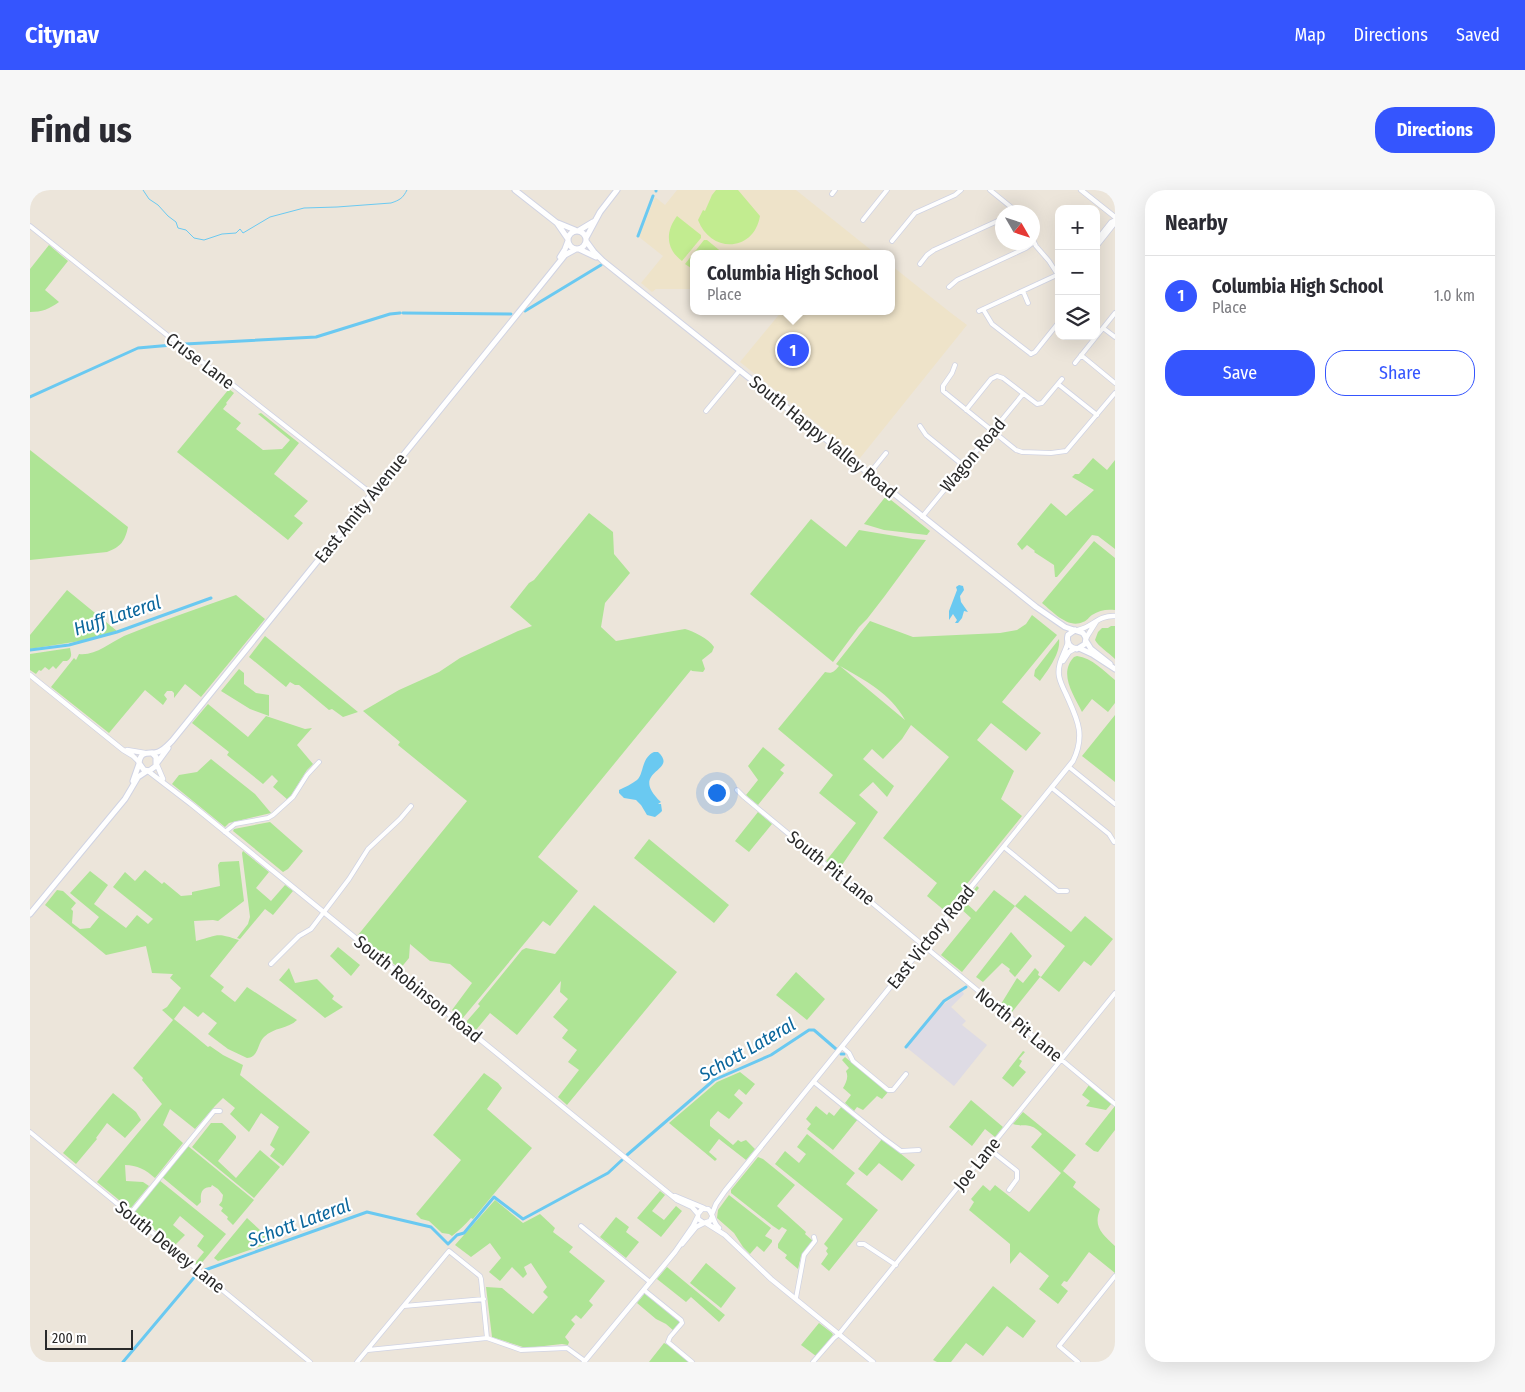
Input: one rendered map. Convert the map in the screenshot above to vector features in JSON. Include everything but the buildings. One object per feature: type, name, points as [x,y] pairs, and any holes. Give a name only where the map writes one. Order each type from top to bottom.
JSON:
[{"type":"main road","points":[[515,190],[557,223],[583,234],[586,240]]},
{"type":"main road","points":[[557,223],[571,247],[578,249],[583,246],[595,220],[617,190]]},
{"type":"main road","points":[[568,240],[572,232],[595,220]]},
{"type":"main road","name":"East Amity Avenue","points":[[549,275],[565,249],[568,240]]},
{"type":"main road","name":"South Happy Valley Road","points":[[586,240],[603,261],[1043,613]]},
{"type":"main road","name":"South Happy Valley Road","points":[[578,249],[603,261]]},
{"type":"main road","name":"East Amity Avenue","points":[[157,764],[172,741],[565,255],[578,249]]},
{"type":"main road","points":[[1043,613],[1065,627],[1083,633],[1091,649],[1113,668]]},
{"type":"main road","points":[[1043,613],[1048,619],[1064,630],[1071,647],[1092,654],[1113,668]]},
{"type":"main road","points":[[1067,640],[1070,633],[1077,630]]},
{"type":"main road","points":[[1077,648],[1083,646],[1086,640]]},
{"type":"main road","name":"East Amity Avenue","points":[[152,753],[161,751],[172,741]]},
{"type":"main road","points":[[30,914],[32,907],[130,791],[138,777],[155,768],[157,764],[156,758],[152,753],[145,753],[140,757],[130,791]]},
{"type":"main road","points":[[139,763],[141,769],[148,771]]},
{"type":"street","points":[[863,220],[887,190]]},
{"type":"street","points":[[892,241],[915,214],[955,195],[961,190]]},
{"type":"street","points":[[990,190],[1007,205]]},
{"type":"street","points":[[1081,190],[1115,220]]},
{"type":"street","points":[[1100,236],[1111,222],[1115,220]]},
{"type":"street","points":[[1100,241],[1115,220]]},
{"type":"street","points":[[920,264],[934,250],[995,222]]},
{"type":"street","name":"Cruse Lane","points":[[30,226],[189,353],[240,390],[372,494]]},
{"type":"street","points":[[949,287],[957,280],[1022,250]]},
{"type":"street","points":[[1039,250],[1055,270]]},
{"type":"street","points":[[978,311],[1055,276]]},
{"type":"street","points":[[1023,291],[1028,302]]},
{"type":"street","points":[[984,309],[992,324],[1032,356],[1055,327]]},
{"type":"street","points":[[1075,362],[1115,313]]},
{"type":"street","points":[[1103,328],[1115,337]]},
{"type":"street","points":[[1081,355],[1115,383]]},
{"type":"street","points":[[954,365],[952,373],[942,388],[945,393],[1019,451],[1062,452],[1068,449],[1115,393]]},
{"type":"street","points":[[706,411],[740,370]]},
{"type":"street","points":[[966,410],[991,379],[997,376],[1003,378],[1034,403],[1040,404],[1062,379]]},
{"type":"street","points":[[1058,384],[1097,415]]},
{"type":"street","name":"Wagon Road","points":[[922,516],[1024,394]]},
{"type":"street","points":[[920,426],[926,435],[964,466]]},
{"type":"street","points":[[869,474],[886,453]]},
{"type":"street","points":[[1077,630],[1086,628],[1106,616],[1115,616]]},
{"type":"street","points":[[1086,640],[1097,620]]},
{"type":"street","points":[[1059,666],[1067,640]]},
{"type":"street","points":[[1059,666],[1069,652],[1077,648]]},
{"type":"street","name":"East Victory Road","points":[[712,1215],[716,1204],[725,1191],[1069,767],[1079,748],[1080,733],[1077,718],[1061,684],[1059,666]]},
{"type":"street","points":[[30,675],[133,756],[139,763]]},
{"type":"street","points":[[119,746],[132,752],[145,753]]},
{"type":"street","points":[[225,832],[235,824],[268,818],[273,815],[293,797],[306,775],[319,762]]},
{"type":"street","name":"South Robinson Road","points":[[157,764],[160,775],[165,783]]},
{"type":"street","points":[[1069,767],[1115,804]]},
{"type":"street","name":"South Robinson Road","points":[[148,771],[602,1140],[672,1194],[677,1200],[692,1207],[698,1215]]},
{"type":"street","points":[[1052,788],[1109,834],[1114,842]]},
{"type":"street","name":"South Pit Lane","points":[[738,790],[744,797],[925,946]]},
{"type":"street","points":[[272,964],[299,936],[311,930],[349,879],[368,849],[411,806]]},
{"type":"street","points":[[1004,847],[1058,890],[1067,891]]},
{"type":"street","name":"North Pit Lane","points":[[925,946],[1115,1104]]},
{"type":"street","name":"Joe Lane","points":[[813,1362],[839,1334],[896,1265],[1115,993]]},
{"type":"street","points":[[842,1048],[849,1053],[853,1061],[888,1090],[892,1090],[906,1074]]},
{"type":"street","points":[[814,1082],[872,1130],[902,1151],[919,1150]]},
{"type":"street","points":[[130,1214],[214,1112],[220,1111]]},
{"type":"street","name":"South Dewey Lane","points":[[30,1132],[310,1362]]},
{"type":"street","points":[[989,1149],[1017,1171],[1017,1179],[1009,1190]]},
{"type":"street","name":"East Victory Road","points":[[705,1208],[711,1205],[725,1191]]},
{"type":"street","name":"South Robinson Road","points":[[672,1194],[705,1208]]},
{"type":"street","points":[[368,1350],[488,1338],[522,1350],[567,1348],[584,1362],[678,1248],[693,1226],[700,1210],[705,1208],[710,1210],[715,1224],[728,1234],[735,1244]]},
{"type":"street","points":[[698,1215],[700,1220],[719,1230],[752,1261],[873,1362]]},
{"type":"street","points":[[678,1248],[686,1241],[696,1227],[710,1220],[712,1215]]},
{"type":"street","points":[[581,1226],[650,1282]]},
{"type":"street","points":[[796,1298],[804,1255],[816,1241],[814,1237]]},
{"type":"street","points":[[858,1244],[864,1244],[896,1265]]},
{"type":"street","points":[[357,1362],[449,1250],[480,1276],[488,1338]]},
{"type":"street","points":[[1078,1362],[1059,1346],[1115,1276]]},
{"type":"street","points":[[644,1290],[681,1320],[682,1322],[668,1342],[692,1362]]},
{"type":"street","points":[[404,1306],[484,1299]]},
{"type":"shaded area","points":[[677,190],[796,190],[871,250],[690,250],[690,289],[656,289],[652,292],[641,283],[663,256],[639,237],[655,197],[665,205]]},
{"type":"shaded area","points":[[895,268],[967,325],[860,458],[740,362],[779,315],[895,315]]},
{"type":"shaded area","points":[[962,991],[964,994],[951,1007],[966,1021],[962,1025],[987,1045],[954,1086],[906,1047],[940,1007]]},
{"type":"green space","points":[[716,190],[738,190],[760,216],[756,228],[750,237],[732,244],[722,243],[712,239],[704,231],[698,220]]},
{"type":"green space","points":[[677,216],[701,235],[701,238],[682,261],[670,246],[669,234]]},
{"type":"green space","points":[[704,240],[707,240],[719,250],[696,250]]},
{"type":"green space","points":[[49,245],[68,261],[45,290],[59,302],[45,310],[30,312],[30,269]]},
{"type":"green space","points":[[690,258],[690,267],[685,264]]},
{"type":"green space","points":[[229,389],[234,393],[223,409],[241,423],[236,429],[263,450],[282,449],[290,440],[258,414],[261,413],[299,443],[274,474],[308,501],[294,516],[303,523],[288,540],[177,452]]},
{"type":"green space","points":[[30,450],[128,527],[124,540],[119,546],[107,552],[30,560]]},
{"type":"green space","points":[[1093,458],[1107,470],[1115,460],[1115,549],[1098,536],[1092,535],[1057,577],[1055,577],[1054,565],[1027,545],[1022,550],[1017,544],[1051,503],[1066,516],[1094,490],[1072,477],[1075,474],[1079,474]]},
{"type":"green space","points":[[886,496],[930,531],[927,535],[884,530],[864,524]]},
{"type":"green space","points":[[589,513],[613,532],[614,554],[630,573],[605,603],[601,627],[616,641],[685,629],[701,636],[714,647],[712,652],[702,660],[705,669],[703,672],[691,670],[538,857],[578,891],[550,926],[543,921],[462,1019],[452,1010],[472,983],[450,964],[430,961],[410,944],[409,958],[400,969],[358,935],[467,801],[398,745],[400,742],[363,711],[399,690],[439,672],[460,658],[532,626],[510,607]]},
{"type":"green space","points":[[811,519],[846,547],[859,530],[926,540],[833,662],[750,594]]},
{"type":"green space","points":[[1094,541],[1115,558],[1115,610],[1100,611],[1077,624],[1072,623],[1056,615],[1042,603]]},
{"type":"green space","points":[[67,590],[117,631],[80,641],[30,649],[30,635]]},
{"type":"green space","points":[[236,595],[265,619],[201,697],[185,684],[174,698],[172,691],[167,691],[164,695],[167,699],[163,705],[145,690],[109,733],[51,687],[74,658],[76,660],[79,654],[97,651],[124,636]]},
{"type":"green space","points":[[1032,615],[1057,635],[1002,702],[1041,733],[1026,751],[991,723],[977,740],[1014,771],[1001,799],[1022,816],[945,911],[927,896],[937,883],[883,838],[949,757],[911,725],[902,739],[883,759],[872,749],[863,759],[894,786],[887,797],[873,782],[859,795],[878,812],[838,871],[826,861],[856,823],[819,793],[833,775],[778,729],[825,672],[831,673],[839,666],[836,664],[870,621],[913,637],[1000,633],[1017,630],[1026,624]],"holes":[[[840,666],[877,688],[892,702],[905,720]]]},
{"type":"green space","points":[[1115,626],[1115,659],[1095,640],[1102,628]]},
{"type":"green space","points":[[265,636],[358,712],[343,717],[332,709],[329,710],[299,685],[290,682],[286,687],[249,657]]},
{"type":"green space","points":[[1059,639],[1056,656],[1040,681],[1034,676],[1035,670]]},
{"type":"green space","points":[[70,648],[70,658],[67,661],[63,661],[56,669],[53,666],[49,670],[45,667],[36,674],[30,670],[30,654]]},
{"type":"green space","points":[[1077,656],[1093,662],[1115,680],[1115,703],[1108,712],[1092,699],[1082,712],[1067,677],[1069,664]]},
{"type":"green space","points":[[239,669],[244,673],[244,684],[256,693],[269,695],[269,716],[250,709],[221,691]]},
{"type":"green space","points":[[208,704],[248,737],[266,716],[305,729],[312,728],[297,745],[313,764],[307,770],[288,800],[273,787],[278,781],[272,775],[263,784],[227,755],[229,752],[192,723]]},
{"type":"green space","points":[[1115,715],[1115,782],[1082,756]]},
{"type":"green space","points":[[763,747],[785,765],[780,770],[784,773],[758,805],[746,795],[758,780],[748,766]]},
{"type":"green space","points":[[211,759],[255,794],[271,813],[229,823],[225,827],[172,784],[179,775],[197,772]]},
{"type":"green space","points":[[758,812],[772,824],[749,852],[735,841]]},
{"type":"green space","points":[[270,822],[303,851],[288,869],[283,872],[233,831],[234,829]]},
{"type":"green space","points":[[649,839],[729,905],[714,923],[634,858]]},
{"type":"green space","points":[[243,851],[269,872],[256,888],[271,901],[285,885],[293,891],[273,915],[265,909],[240,939],[237,938],[248,924],[250,917]]},
{"type":"green space","points":[[239,861],[244,901],[218,921],[194,921],[196,941],[217,935],[239,940],[210,976],[224,987],[221,991],[235,1002],[247,987],[297,1020],[264,1037],[254,1055],[247,1058],[228,1049],[208,1034],[217,1023],[203,1012],[198,1017],[184,1006],[174,1019],[208,1047],[210,1046],[243,1065],[240,1075],[310,1132],[283,1166],[270,1156],[275,1149],[270,1145],[279,1127],[261,1113],[249,1132],[230,1114],[235,1108],[223,1098],[195,1129],[170,1109],[163,1125],[183,1143],[155,1178],[141,1168],[125,1165],[126,1181],[143,1182],[149,1186],[130,1209],[97,1182],[162,1104],[142,1080],[143,1078],[133,1068],[173,1020],[162,1010],[167,1007],[181,988],[170,978],[173,974],[152,973],[146,946],[106,955],[45,905],[57,890],[63,891],[76,903],[71,909],[73,911],[72,923],[80,929],[90,928],[99,917],[70,893],[90,871],[108,885],[94,904],[126,928],[137,915],[148,924],[153,919],[113,887],[125,872],[135,881],[145,870],[181,896],[192,895],[192,892],[220,886],[218,865],[220,862]]},
{"type":"green space","points":[[977,886],[979,888],[966,903],[976,912],[994,890],[1015,906],[962,972],[941,955],[971,918],[960,908]]},
{"type":"green space","points":[[1025,895],[1071,932],[1085,916],[1113,939],[1091,966],[1084,961],[1059,992],[1040,977],[1012,1012],[1001,1004],[1017,978],[1023,983],[1035,968],[1041,977],[1065,946],[1015,906]]},
{"type":"green space","points":[[594,905],[677,972],[567,1105],[558,1097],[579,1070],[568,1062],[577,1050],[562,1038],[568,1030],[553,1017],[568,999],[560,992],[561,981],[517,1035],[490,1013],[476,1030],[466,1022],[480,1006],[478,1004],[522,950],[526,948],[555,954]]},
{"type":"green space","points":[[1011,932],[1032,956],[1015,977],[1009,971],[1010,969],[1002,963],[983,982],[976,977]]},
{"type":"green space","points":[[338,947],[360,965],[351,976],[330,956]]},
{"type":"green space","points":[[289,968],[295,983],[317,979],[334,996],[332,999],[343,1007],[325,1018],[279,980]]},
{"type":"green space","points":[[796,972],[825,999],[807,1020],[776,995]]},
{"type":"green space","points":[[1023,1051],[1025,1052],[1019,1059],[1022,1061],[1019,1066],[1026,1072],[1013,1087],[1002,1078]]},
{"type":"green space","points":[[845,1057],[888,1092],[882,1099],[877,1096],[863,1110],[857,1107],[854,1111],[845,1103],[851,1095],[843,1088],[847,1078],[846,1071],[849,1068],[842,1060]]},
{"type":"green space","points":[[740,1072],[755,1084],[746,1095],[739,1089],[734,1095],[743,1103],[729,1119],[718,1111],[710,1120],[710,1126],[733,1145],[738,1140],[741,1142],[746,1140],[755,1149],[746,1160],[719,1139],[709,1152],[717,1159],[715,1161],[669,1123],[717,1082]]},
{"type":"green space","points":[[484,1073],[502,1088],[487,1109],[532,1148],[473,1219],[471,1218],[452,1236],[442,1233],[429,1221],[421,1219],[416,1214],[461,1160],[433,1135]]},
{"type":"green space","points":[[1089,1085],[1112,1103],[1106,1110],[1086,1106],[1090,1101],[1082,1095]]},
{"type":"green space","points":[[113,1093],[136,1112],[141,1120],[125,1138],[107,1123],[97,1139],[76,1164],[63,1153]]},
{"type":"green space","points":[[971,1100],[1003,1127],[995,1137],[985,1129],[972,1146],[949,1127]]},
{"type":"green space","points":[[816,1106],[827,1115],[829,1112],[834,1116],[842,1106],[858,1119],[833,1150],[807,1129],[811,1124],[806,1119]]},
{"type":"green space","points":[[1115,1106],[1115,1130],[1098,1152],[1094,1151],[1085,1144]]},
{"type":"green space","points":[[1023,1112],[1076,1155],[1063,1171],[1076,1182],[1073,1187],[1100,1209],[1098,1225],[1100,1230],[1115,1246],[1115,1273],[1089,1252],[1067,1282],[1064,1281],[1061,1285],[1068,1291],[1058,1304],[1039,1289],[1049,1276],[1020,1252],[1010,1264],[1010,1244],[969,1210],[974,1202],[971,1199],[983,1185],[990,1191],[995,1185],[1029,1212],[1061,1173],[1031,1147],[1042,1134],[1031,1126],[1013,1124]]},
{"type":"green space","points":[[211,1123],[222,1123],[236,1136],[218,1161],[236,1178],[260,1150],[280,1167],[254,1198],[192,1147]]},
{"type":"green space","points":[[807,1134],[855,1173],[846,1184],[878,1210],[829,1271],[821,1264],[828,1254],[826,1251],[828,1248],[824,1244],[843,1219],[775,1164],[785,1151],[799,1163],[806,1154],[797,1147]]},
{"type":"green space","points":[[882,1139],[915,1165],[902,1181],[879,1163],[867,1176],[858,1169]]},
{"type":"green space","points":[[188,1146],[254,1200],[233,1225],[221,1211],[223,1208],[219,1205],[223,1195],[218,1189],[212,1185],[204,1189],[201,1193],[201,1202],[197,1206],[162,1177]]},
{"type":"green space","points":[[758,1157],[795,1185],[777,1206],[806,1232],[805,1234],[813,1241],[801,1256],[798,1269],[785,1258],[787,1255],[778,1248],[778,1244],[787,1230],[782,1227],[779,1230],[731,1193],[731,1190]]},
{"type":"green space","points":[[159,1180],[226,1234],[199,1266],[195,1263],[204,1252],[197,1246],[204,1236],[180,1216],[173,1225],[185,1235],[174,1246],[134,1212]]},
{"type":"green space","points":[[660,1191],[665,1195],[652,1211],[664,1220],[676,1206],[682,1211],[661,1237],[637,1218]]},
{"type":"green space","points":[[729,1195],[771,1228],[765,1236],[772,1240],[772,1242],[764,1252],[757,1246],[750,1254],[734,1233],[717,1218],[718,1210]]},
{"type":"green space","points":[[495,1200],[523,1223],[540,1214],[555,1228],[553,1232],[573,1247],[569,1252],[605,1281],[589,1301],[593,1305],[581,1319],[576,1315],[571,1320],[575,1324],[565,1337],[569,1342],[568,1345],[526,1348],[492,1337],[486,1287],[502,1288],[533,1314],[548,1297],[543,1292],[547,1287],[531,1263],[524,1267],[527,1274],[523,1278],[512,1267],[500,1281],[489,1272],[501,1258],[490,1243],[471,1257],[455,1245]]},
{"type":"green space","points":[[616,1217],[629,1227],[626,1232],[639,1242],[626,1258],[600,1237]]},
{"type":"green space","points":[[247,1218],[273,1242],[218,1261],[214,1258]]},
{"type":"green space","points":[[706,1263],[736,1288],[721,1308],[690,1283]]},
{"type":"green space","points":[[667,1267],[725,1315],[719,1322],[691,1297],[686,1302],[657,1279]]},
{"type":"green space","points":[[993,1286],[1036,1321],[1023,1338],[1007,1326],[983,1356],[966,1343],[951,1362],[937,1362],[933,1360]]},
{"type":"green space","points":[[646,1292],[682,1321],[674,1331],[637,1303]]},
{"type":"green space","points":[[819,1323],[833,1335],[816,1356],[801,1345]]},
{"type":"green space","points":[[664,1343],[674,1348],[691,1362],[649,1362]]},
{"type":"water","points":[[959,585],[963,586],[964,590],[960,596],[961,602],[968,612],[964,611],[962,618],[958,623],[955,623],[957,620],[953,614],[949,620],[949,611],[957,590],[956,587]]},
{"type":"water","points":[[654,752],[658,752],[663,759],[663,764],[651,777],[649,784],[661,802],[658,804],[661,804],[662,811],[655,817],[647,815],[636,800],[624,798],[619,793],[619,790],[637,780],[647,758]]},
{"type":"waterway","points":[[143,190],[149,199],[176,222],[178,228],[186,230],[194,238],[204,240],[222,234],[236,233],[240,229],[243,233],[270,217],[304,208],[391,203],[401,198],[407,190]]},
{"type":"waterway","points":[[638,236],[653,196]]},
{"type":"waterway","points":[[525,311],[601,265]]},
{"type":"waterway","points":[[185,344],[316,337],[390,314],[400,313]]},
{"type":"waterway","points":[[403,313],[511,314]]},
{"type":"waterway","points":[[30,397],[138,348],[172,345]]},
{"type":"waterway","name":"Huff Lateral","points":[[30,650],[69,645],[117,632],[211,598]]},
{"type":"waterway","name":"Schott Lateral","points":[[906,1047],[944,1001],[966,987]]},
{"type":"waterway","name":"Schott Lateral","points":[[627,1155],[714,1080],[771,1055],[809,1030],[814,1030],[836,1049]]},
{"type":"waterway","name":"Schott Lateral","points":[[205,1270],[367,1212],[431,1227],[448,1244],[457,1235],[464,1233],[494,1197],[523,1219],[608,1173],[622,1160]]},
{"type":"waterway","name":"Schott Lateral","points":[[123,1362],[197,1274]]},
{"type":"place","name":"Columbia High School","points":[[793,350]]}]
